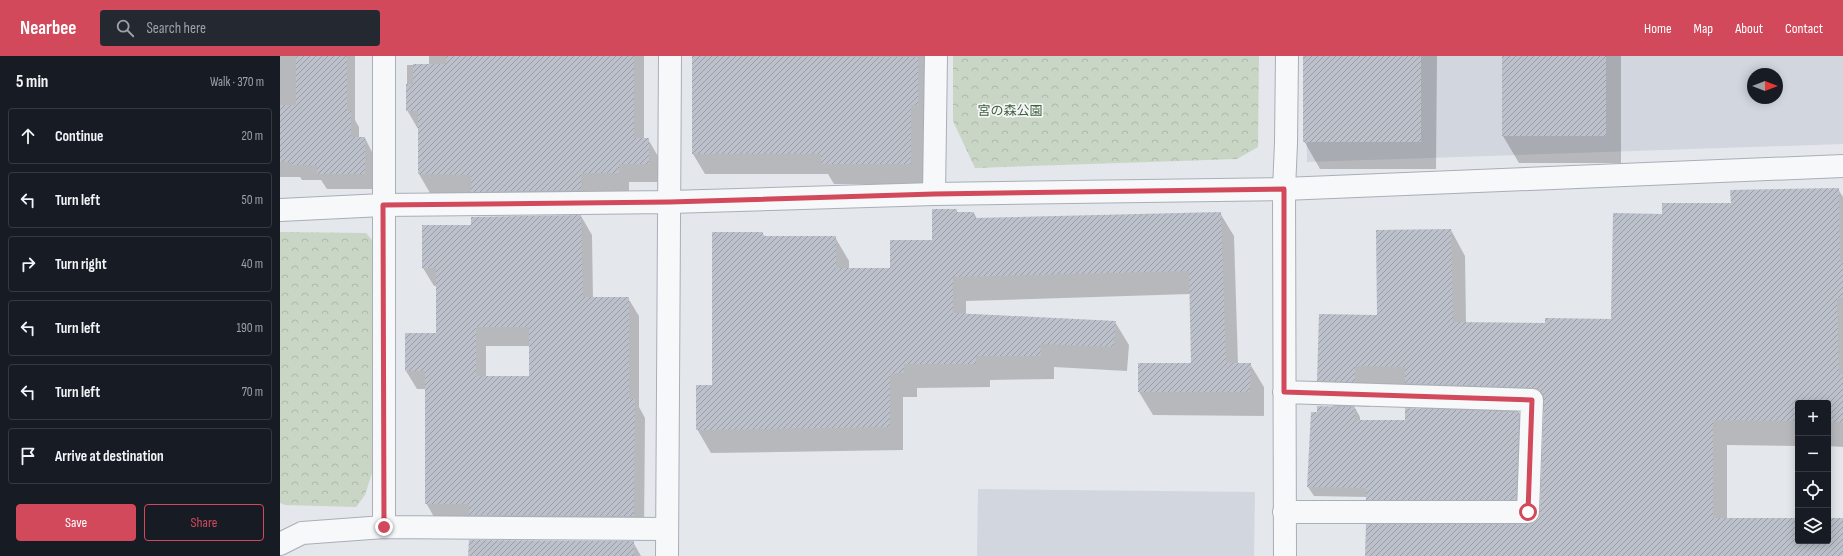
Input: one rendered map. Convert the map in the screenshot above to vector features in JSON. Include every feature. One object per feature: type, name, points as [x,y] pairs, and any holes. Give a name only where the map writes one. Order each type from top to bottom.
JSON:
[{"type":"street","points":[[384,56],[384,527]]},
{"type":"street","points":[[667,556],[670,56]]},
{"type":"street","points":[[934,194],[936,56]]},
{"type":"street","points":[[1284,556],[1284,189],[1287,56]]},
{"type":"street","points":[[280,210],[383,205],[670,202],[934,194],[1284,189],[1843,166]]},
{"type":"street","points":[[1284,392],[1532,400],[1528,512],[1284,512]]},
{"type":"street","points":[[280,544],[302,533],[384,527],[667,529]]},
{"type":"shaded area","points":[[1306,56],[1843,56],[1843,144],[1307,162]]},
{"type":"shaded area","points":[[978,489],[1255,492],[1254,556],[977,556]]},
{"type":"green space","name":"宮の森公園","points":[[953,56],[1259,56],[1258,147],[1237,159],[975,168],[953,121]]},
{"type":"green space","points":[[280,232],[366,233],[372,240],[372,473],[365,495],[356,507],[285,505],[280,503]]},
{"type":"building","points":[[296,56],[347,56],[347,111],[351,111],[351,137],[365,137],[365,174],[317,174],[317,165],[292,165],[292,162],[280,162],[280,105],[296,105]]},
{"type":"building","points":[[446,56],[634,56],[634,138],[649,138],[649,164],[619,164],[619,173],[581,173],[581,190],[471,192],[471,175],[418,174],[418,111],[406,111],[406,84],[413,84],[413,64],[446,64]]},
{"type":"building","points":[[692,56],[918,57],[918,105],[911,105],[911,164],[821,164],[821,154],[692,154]]},
{"type":"building","points":[[1303,56],[1421,56],[1421,142],[1303,142]]},
{"type":"building","points":[[1502,56],[1606,56],[1606,136],[1502,136]]},
{"type":"building","points":[[1839,188],[1840,262],[1843,262],[1843,298],[1837,298],[1839,374],[1843,374],[1843,422],[1831,422],[1831,400],[1795,400],[1795,421],[1713,420],[1713,518],[1795,518],[1795,544],[1831,544],[1831,518],[1843,518],[1843,556],[1365,556],[1366,524],[1534,523],[1539,518],[1540,512],[1544,400],[1543,394],[1538,389],[1532,388],[1405,383],[1405,367],[1355,366],[1355,382],[1317,381],[1319,314],[1377,315],[1376,230],[1451,229],[1453,322],[1545,323],[1545,318],[1611,319],[1613,213],[1662,214],[1662,203],[1731,203],[1730,190]]},
{"type":"building","points":[[932,209],[957,209],[957,212],[974,212],[974,218],[1221,212],[1226,363],[1251,363],[1250,392],[1138,392],[1138,363],[1191,363],[1189,271],[953,277],[953,313],[1116,321],[1114,347],[1040,344],[1041,356],[976,356],[976,364],[904,364],[904,373],[890,373],[890,427],[696,430],[696,385],[712,385],[712,232],[763,232],[763,236],[836,236],[836,268],[890,268],[890,240],[932,240]]},
{"type":"building","points":[[581,215],[583,297],[629,297],[629,399],[635,399],[634,516],[469,515],[469,504],[425,504],[425,371],[405,371],[405,333],[436,333],[436,268],[422,268],[422,225],[471,225],[471,217]],"holes":[[[476,327],[529,327],[529,376],[476,376]]]},
{"type":"building","points":[[1317,406],[1355,407],[1355,420],[1405,420],[1405,408],[1519,412],[1516,500],[1366,500],[1366,488],[1307,487],[1311,412],[1317,412]]},
{"type":"building","points":[[469,540],[634,541],[634,556],[468,556]]},
{"type":"route","points":[[384,527],[383,205],[670,202],[934,194],[1284,189],[1284,392],[1532,400],[1528,512]]}]
